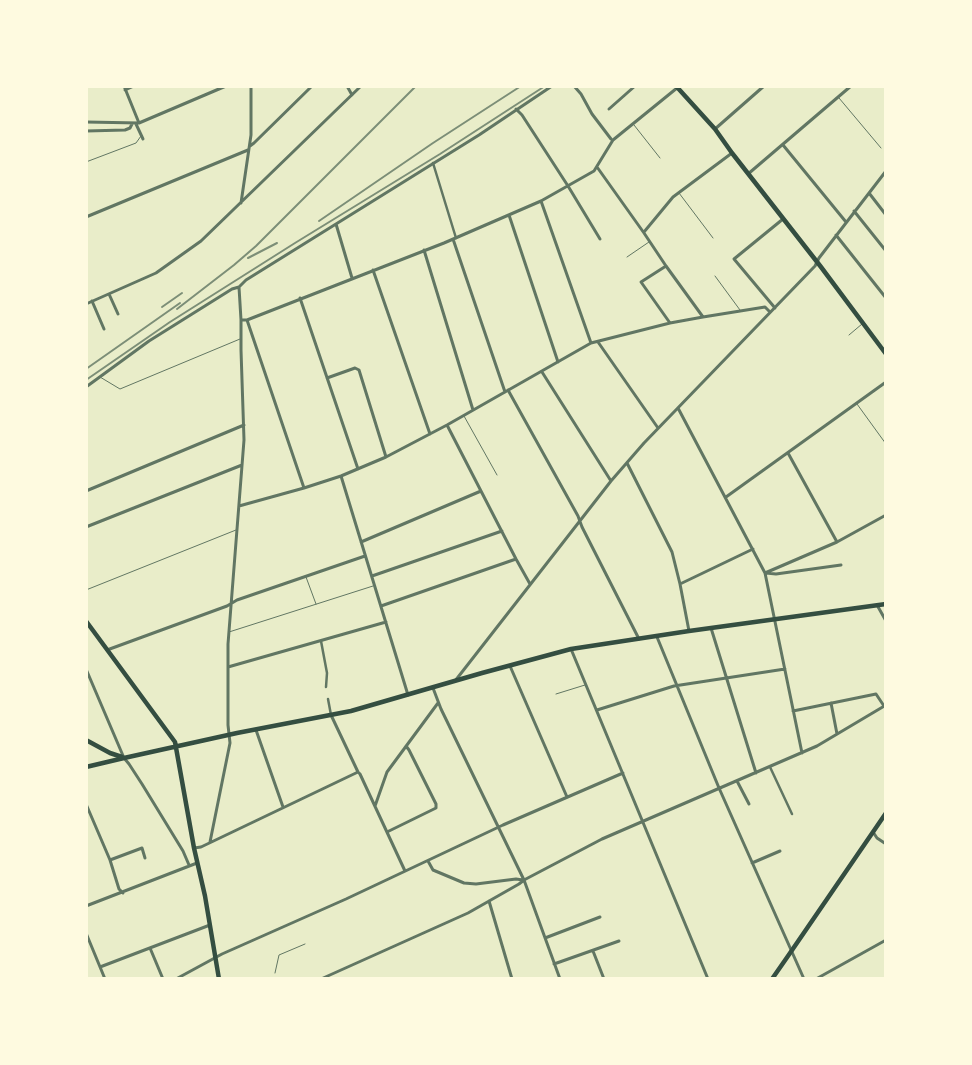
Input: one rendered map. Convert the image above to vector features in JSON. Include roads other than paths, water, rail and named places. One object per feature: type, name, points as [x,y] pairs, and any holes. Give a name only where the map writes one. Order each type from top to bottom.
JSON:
[{"type":"main road","points":[[677,87],[715,129],[886,354]]},
{"type":"main road","points":[[86,767],[176,746],[366,707],[571,650],[689,631],[886,604]]},
{"type":"main road","points":[[87,625],[108,650],[174,740],[205,896],[219,979]]},
{"type":"main road","points":[[86,740],[124,758]]},
{"type":"main road","points":[[772,979],[886,814]]},
{"type":"street","points":[[134,86],[125,88],[142,137]]},
{"type":"street","points":[[86,131],[125,130],[136,123],[226,86]]},
{"type":"street","points":[[241,204],[251,135],[251,86]]},
{"type":"street","points":[[86,217],[249,148],[312,86]]},
{"type":"street","points":[[347,86],[352,95]]},
{"type":"street","points":[[86,304],[156,274],[201,241],[361,86]]},
{"type":"street","points":[[86,387],[149,341],[232,289],[239,287],[246,280],[479,135],[552,86]]},
{"type":"street","points":[[574,86],[581,94],[592,114],[613,140]]},
{"type":"street","points":[[608,109],[635,86]]},
{"type":"street","points":[[715,129],[764,86]]},
{"type":"street","points":[[748,174],[851,86]]},
{"type":"street","points":[[241,320],[247,320],[455,238],[541,201],[591,173],[597,167],[613,140],[677,87]]},
{"type":"street","points":[[516,110],[522,115],[600,239]]},
{"type":"street","points":[[86,122],[136,123]]},
{"type":"street","points":[[783,145],[846,222]]},
{"type":"street","points":[[644,233],[673,197],[732,153]]},
{"type":"street","points":[[433,164],[455,238],[507,391],[580,522],[639,639]]},
{"type":"street","points":[[597,167],[703,317]]},
{"type":"street","points":[[455,681],[642,445],[815,266],[846,222],[884,177],[886,171]]},
{"type":"street","points":[[869,193],[886,215]]},
{"type":"street","points":[[541,201],[591,343]]},
{"type":"street","points":[[854,212],[886,251]]},
{"type":"street","points":[[509,215],[558,362]]},
{"type":"street","points":[[775,308],[734,259],[783,218]]},
{"type":"street","points":[[336,224],[352,278]]},
{"type":"street","points":[[836,235],[886,298]]},
{"type":"street","points":[[424,250],[473,410]]},
{"type":"street","points":[[666,266],[641,282],[670,322]]},
{"type":"street","points":[[373,270],[430,434]]},
{"type":"street","points":[[210,842],[230,743],[228,725],[228,632],[244,440],[239,287]]},
{"type":"street","points":[[110,294],[118,314]]},
{"type":"street","points":[[300,298],[358,470]]},
{"type":"street","points":[[239,506],[304,488],[358,470],[447,425],[591,343],[670,322],[765,307],[768,304],[768,300]]},
{"type":"street","points":[[92,301],[104,329]]},
{"type":"street","points":[[765,307],[770,312]]},
{"type":"street","points":[[247,320],[304,488]]},
{"type":"street","points":[[598,342],[658,428]]},
{"type":"street","points":[[328,378],[355,368],[359,370],[386,457]]},
{"type":"street","points":[[542,372],[612,481]]},
{"type":"street","points":[[726,497],[886,382]]},
{"type":"street","points":[[678,408],[765,573],[802,753]]},
{"type":"street","points":[[86,491],[244,425]]},
{"type":"street","points":[[447,425],[530,584]]},
{"type":"street","points":[[788,453],[837,542]]},
{"type":"street","points":[[627,463],[672,552],[689,631]]},
{"type":"street","points":[[86,527],[242,465]]},
{"type":"street","points":[[341,476],[408,695]]},
{"type":"street","points":[[361,542],[481,491]]},
{"type":"street","points":[[765,573],[837,542],[886,514]]},
{"type":"street","points":[[372,576],[502,531]]},
{"type":"street","points":[[680,584],[753,549]]},
{"type":"street","points":[[108,650],[227,606],[237,600],[365,556]]},
{"type":"street","points":[[381,606],[516,559]]},
{"type":"street","points":[[765,573],[776,574],[841,565]]},
{"type":"street","points":[[877,605],[886,621]]},
{"type":"street","points":[[228,667],[386,622]]},
{"type":"street","points":[[711,628],[756,773]]},
{"type":"street","points":[[657,637],[719,788],[804,979]]},
{"type":"street","points":[[322,641],[326,687]]},
{"type":"street","points":[[571,650],[708,979]]},
{"type":"street","points":[[510,666],[567,797]]},
{"type":"street","points":[[86,669],[124,758],[183,851],[189,865]]},
{"type":"street","points":[[597,710],[677,685],[785,669]]},
{"type":"street","points":[[432,688],[524,880],[560,979]]},
{"type":"street","points":[[321,979],[458,918],[489,902],[524,880],[602,840],[802,753],[885,705],[876,694],[793,710]]},
{"type":"street","points":[[328,699],[331,715],[405,871]]},
{"type":"street","points":[[375,806],[387,772],[438,703]]},
{"type":"street","points":[[831,703],[837,734]]},
{"type":"street","points":[[256,730],[283,807]]},
{"type":"street","points":[[387,832],[436,808],[436,804],[406,746]]},
{"type":"street","points":[[770,767],[792,814]]},
{"type":"street","points":[[194,848],[201,847],[358,772]]},
{"type":"street","points":[[176,979],[222,954],[346,899],[499,827],[623,773]]},
{"type":"street","points":[[737,781],[749,804]]},
{"type":"street","points":[[86,804],[110,860],[119,889],[123,892]]},
{"type":"street","points":[[872,832],[886,844]]},
{"type":"street","points":[[110,860],[142,848],[146,858]]},
{"type":"street","points":[[752,863],[780,851]]},
{"type":"street","points":[[428,861],[433,870],[464,883],[476,884],[516,879],[524,880]]},
{"type":"street","points":[[86,906],[198,863]]},
{"type":"street","points":[[489,902],[512,979]]},
{"type":"street","points":[[545,938],[600,918]]},
{"type":"street","points":[[100,967],[210,925]]},
{"type":"street","points":[[86,932],[106,979]]},
{"type":"street","points":[[816,979],[886,940]]},
{"type":"street","points":[[554,964],[619,941]]},
{"type":"street","points":[[150,948],[163,979]]},
{"type":"street","points":[[593,951],[604,979]]},
{"type":"lane","points":[[838,97],[881,148]]},
{"type":"lane","points":[[633,125],[660,158]]},
{"type":"lane","points":[[86,162],[136,143],[142,137]]},
{"type":"lane","points":[[679,193],[714,238]]},
{"type":"lane","points":[[627,258],[650,242]]},
{"type":"lane","points":[[715,276],[740,311]]},
{"type":"lane","points":[[849,335],[863,324]]},
{"type":"lane","points":[[100,376],[120,389],[242,338]]},
{"type":"lane","points":[[857,403],[886,444]]},
{"type":"lane","points":[[464,415],[497,475]]},
{"type":"lane","points":[[86,590],[237,530]]},
{"type":"lane","points":[[306,576],[316,604]]},
{"type":"lane","points":[[228,632],[375,585]]},
{"type":"lane","points":[[556,694],[586,685]]},
{"type":"lane","points":[[275,973],[279,955],[305,944]]},
{"type":"railway","points":[[177,309],[256,246],[416,86]]},
{"type":"railway","points":[[319,221],[433,143],[521,86]]},
{"type":"railway","points":[[86,380],[170,322],[440,154],[545,86]]},
{"type":"railway","points":[[248,258],[277,243]]},
{"type":"railway","points":[[162,307],[182,293]]},
{"type":"railway","points":[[86,369],[180,303]]}]
